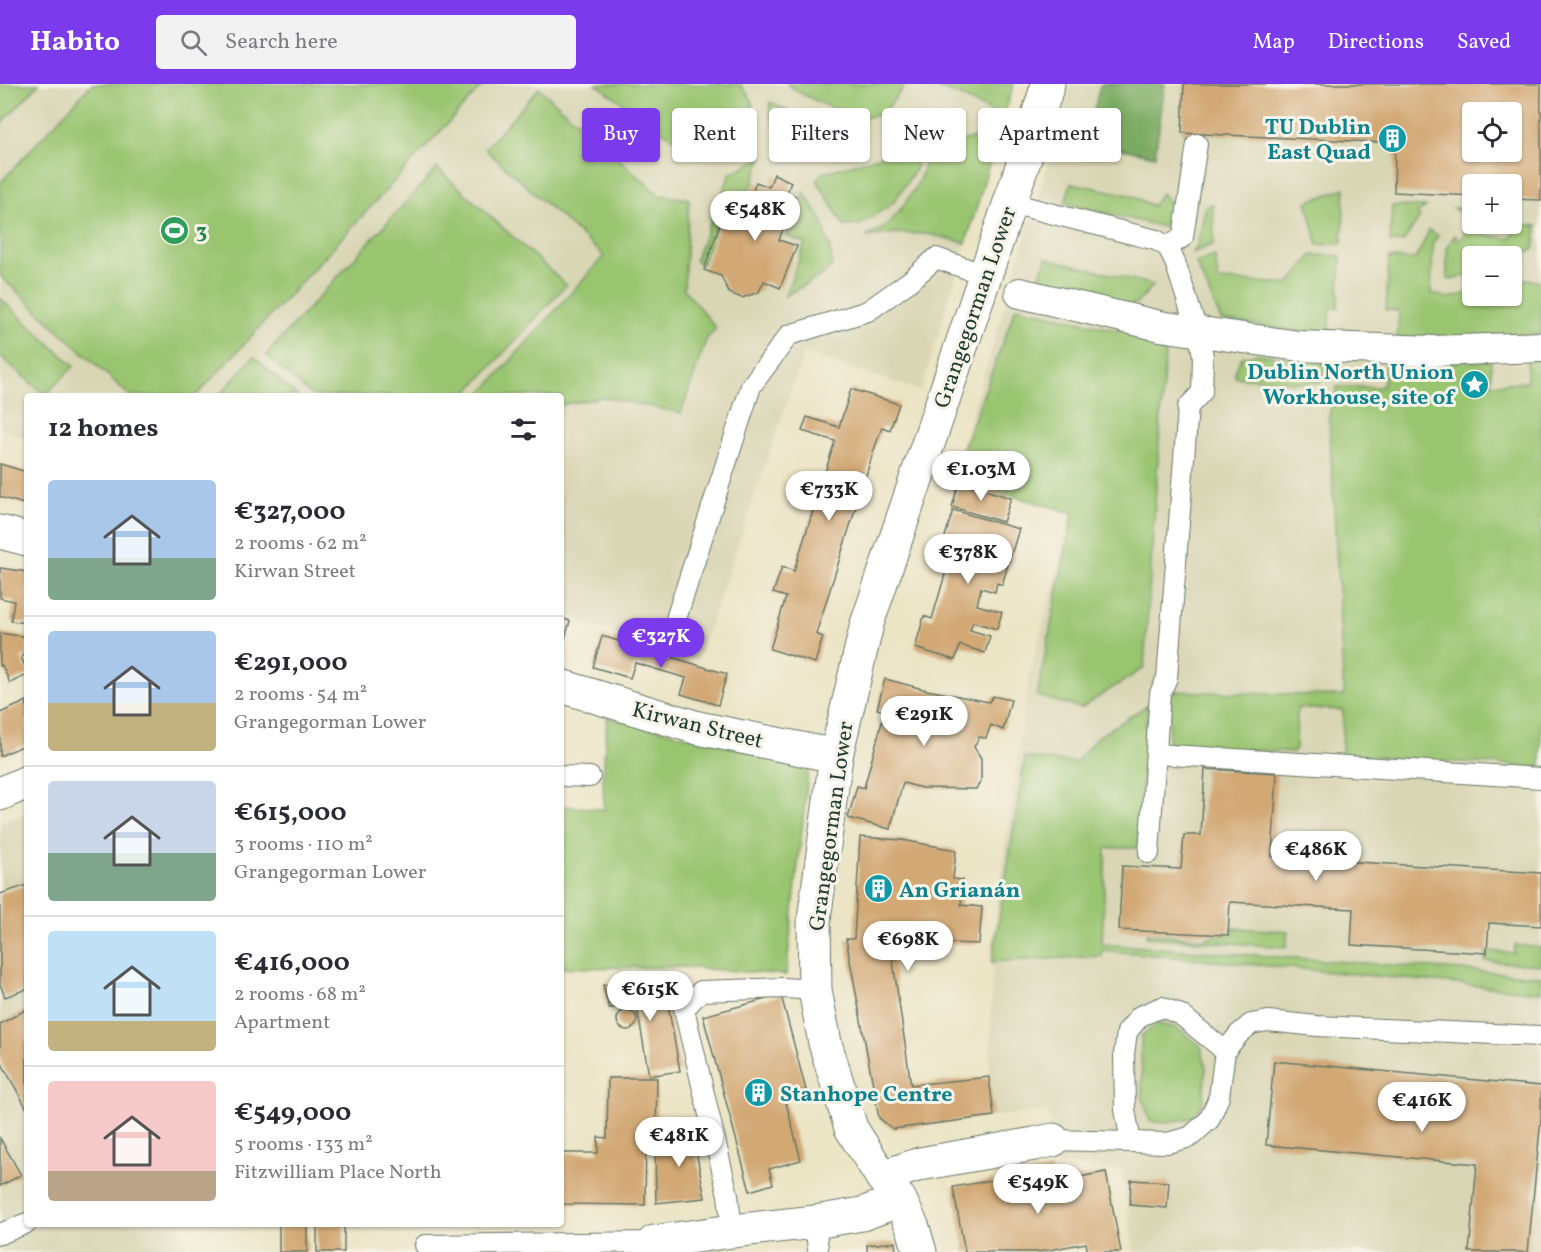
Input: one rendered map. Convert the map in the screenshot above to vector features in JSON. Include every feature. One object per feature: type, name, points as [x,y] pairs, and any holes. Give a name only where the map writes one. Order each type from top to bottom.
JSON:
[{"type":"street","name":"Grangegorman Lower","points":[[920,1252],[913,1228],[891,1188],[851,1128],[825,1044],[815,990],[814,920],[836,756],[867,624],[1028,152],[1048,84]]},
{"type":"street","points":[[1020,293],[1160,326],[1299,346],[1432,351],[1541,346]]},
{"type":"street","points":[[0,532],[24,538]]},
{"type":"street","name":"Kirwan Street","points":[[564,687],[698,728],[836,756]]},
{"type":"street","points":[[0,794],[24,783]]},
{"type":"street","points":[[654,1242],[732,1232],[817,1236],[862,1214],[920,1164],[1053,1140]]},
{"type":"lane","points":[[1168,248],[1183,237],[1197,144]]},
{"type":"lane","points":[[1010,203],[1156,240],[1168,248],[1176,265],[1203,356],[1202,392],[1188,407],[1167,678],[1160,693],[1149,854]]},
{"type":"lane","points":[[666,650],[751,386],[789,335],[868,311],[910,281],[936,258],[985,275]]},
{"type":"lane","points":[[1156,753],[1541,778]]},
{"type":"lane","points":[[564,776],[590,777]]},
{"type":"lane","points":[[732,1232],[728,1195],[684,1009],[701,991],[784,988],[815,990]]},
{"type":"lane","points":[[1131,1143],[1125,1110],[1124,1054],[1127,1032],[1140,1016],[1162,1007],[1172,1011],[1181,1015],[1225,1051]]},
{"type":"lane","points":[[1053,1140],[1167,1143],[1190,1137],[1209,1120],[1219,1096],[1225,1051],[1251,1024],[1268,1021],[1317,1026],[1541,1036]]},
{"type":"lane","points":[[0,1234],[24,1224]]},
{"type":"lane","points":[[425,1245],[654,1242]]},
{"type":"shaded area","points":[[0,84],[1014,84],[1007,108],[978,108],[978,162],[990,162],[921,391],[804,353],[698,660],[564,617],[564,393],[24,393],[24,437],[0,429]]},
{"type":"shaded area","points":[[1072,84],[1541,84],[1541,1252],[1134,1252],[1122,1170],[1057,1165],[1048,1111],[994,1116],[989,1077],[993,940],[999,893],[1028,680],[1076,503],[952,479],[1048,162],[1121,162],[1121,108],[1065,108]]},
{"type":"shaded area","points":[[24,813],[24,1227],[180,1227],[187,1252],[0,1252],[0,823]]},
{"type":"green space","points":[[0,84],[39,84],[0,125]]},
{"type":"green space","name":"3","points":[[92,84],[484,84],[199,393],[127,393],[0,276],[0,183]]},
{"type":"green space","points":[[596,84],[740,84],[752,100],[753,108],[672,108],[672,138],[660,129],[660,108],[630,108]]},
{"type":"green space","points":[[787,84],[906,84],[890,105],[882,108],[879,115],[870,116],[870,108],[833,108],[800,93]]},
{"type":"green space","points":[[925,84],[1014,84],[1006,108],[984,108],[959,95]]},
{"type":"green space","points":[[1103,84],[1165,84],[1155,156],[1121,149],[1121,108],[1094,108],[1100,86]]},
{"type":"green space","points":[[539,88],[582,126],[582,162],[622,162],[659,195],[689,199],[684,289],[716,328],[706,340],[681,413],[603,397],[564,404],[564,393],[482,393],[604,256],[485,149]]},
{"type":"green space","points":[[770,102],[782,108],[770,108]]},
{"type":"green space","points":[[966,140],[978,140],[978,162],[990,162],[966,243],[928,234],[897,233],[866,237],[887,226],[904,205],[918,183],[926,162],[966,162]]},
{"type":"green space","points":[[882,156],[882,162],[916,162],[915,170],[893,203],[860,225],[844,226],[817,180],[823,173],[861,162],[870,162],[870,159]]},
{"type":"green space","points":[[762,157],[742,214],[723,207],[702,264],[695,260],[730,174],[757,162]]},
{"type":"green space","points":[[437,168],[566,285],[467,393],[309,393],[266,355]]},
{"type":"green space","points":[[1071,183],[1130,195],[1153,206],[1161,193],[1171,203],[1170,225],[1167,228],[1065,203]]},
{"type":"green space","points":[[1345,188],[1342,244],[1318,245],[1307,202]]},
{"type":"green space","points":[[804,192],[822,221],[830,248],[832,265],[826,273],[785,296],[805,243],[786,236]]},
{"type":"green space","points":[[1213,204],[1214,244],[1192,253],[1197,246],[1206,206]]},
{"type":"green space","points":[[1392,206],[1426,207],[1417,213],[1420,217],[1403,242],[1390,242]]},
{"type":"green space","points":[[1453,208],[1462,209],[1462,215]]},
{"type":"green space","points":[[1522,224],[1537,226],[1534,249],[1522,257],[1522,246],[1462,246],[1462,277],[1451,280],[1447,277],[1447,248],[1455,235],[1457,240],[1462,238],[1464,234],[1481,234],[1510,239],[1514,234],[1522,234]]},
{"type":"green space","points":[[1429,230],[1438,236],[1433,243],[1431,293],[1449,298],[1462,295],[1462,306],[1522,306],[1522,280],[1528,279],[1541,282],[1541,334],[1397,339],[1399,311],[1386,310],[1389,258],[1416,259]]},
{"type":"green space","points":[[1312,255],[1341,256],[1338,308],[1331,308],[1329,336],[1221,320],[1196,263],[1215,256],[1218,280],[1289,284]]},
{"type":"green space","points":[[1046,258],[1154,285],[1137,303],[1128,306],[1037,285]]},
{"type":"green space","points":[[0,298],[74,366],[47,393],[43,393],[0,356]]},
{"type":"green space","points":[[1016,307],[1151,338],[1161,346],[1165,354],[1144,668],[1081,708],[1037,696],[1073,513],[952,479]]},
{"type":"green space","points":[[1257,354],[1325,360],[1329,365],[1320,382],[1304,383],[1235,377],[1235,371],[1242,357]]},
{"type":"green space","points":[[254,357],[294,393],[221,393]]},
{"type":"green space","points":[[1541,359],[1541,767],[1344,755],[1342,751],[1343,710],[1297,708],[1296,748],[1293,752],[1168,746],[1171,691],[1344,696],[1329,416],[1337,387],[1382,387],[1386,362],[1491,361],[1491,384],[1527,382],[1527,361]]},
{"type":"green space","points":[[1148,705],[1138,848],[1106,848],[1102,944],[1541,976],[1541,992],[1102,950],[1102,956],[992,962],[1025,757],[1075,763],[1096,738]]},
{"type":"green space","points":[[607,717],[809,765],[786,975],[682,967],[564,968],[564,806],[604,809],[603,778]]},
{"type":"green space","points":[[1233,928],[1288,931],[1286,947],[1146,937],[1147,933],[1206,939],[1206,937],[1231,935]]},
{"type":"green space","points":[[1515,945],[1541,948],[1541,965],[1485,961],[1487,951],[1514,953]]},
{"type":"green space","points":[[1158,1024],[1177,1028],[1201,1046],[1206,1067],[1203,1102],[1192,1118],[1162,1123],[1150,1121],[1142,1096],[1141,1036]]},
{"type":"building","name":"TU Dublin East Quad","points":[[1184,84],[1541,84],[1541,200],[1522,199],[1522,174],[1462,174],[1462,195],[1394,192],[1395,143],[1182,133]]},
{"type":"building","points":[[774,174],[791,182],[787,193],[795,196],[779,240],[797,246],[780,288],[764,281],[759,292],[742,298],[729,293],[721,276],[704,270],[723,215],[743,222],[756,182],[769,187]]},
{"type":"building","points":[[851,389],[899,404],[890,430],[882,427],[873,453],[816,634],[823,637],[815,663],[770,649],[786,597],[773,593],[782,567],[794,571],[835,441],[802,431],[807,417],[839,427]]},
{"type":"building","points":[[0,464],[24,471],[24,504],[0,497]]},
{"type":"building","points":[[959,482],[1011,498],[1003,522],[952,507]]},
{"type":"building","points":[[953,510],[1019,529],[1002,585],[997,583],[995,592],[981,588],[977,605],[1002,612],[997,629],[973,622],[970,630],[990,636],[985,653],[960,645],[955,660],[915,648],[924,616],[932,619],[954,544],[944,540]]},
{"type":"building","points":[[0,568],[24,572],[24,623],[11,621],[14,601],[0,598]]},
{"type":"building","points":[[564,619],[570,621],[564,641]]},
{"type":"building","points":[[0,633],[24,637],[24,655],[21,657],[24,664],[24,676],[10,683],[2,665],[0,666]]},
{"type":"building","points":[[602,636],[727,674],[718,705],[681,694],[686,678],[635,663],[630,678],[593,667]]},
{"type":"building","points":[[885,679],[989,702],[993,696],[1011,700],[1003,730],[991,725],[986,738],[979,737],[974,747],[981,758],[981,781],[976,789],[922,788],[903,783],[890,829],[848,818],[857,786],[864,788],[885,711],[877,709]]},
{"type":"building","points":[[24,702],[24,745],[0,756],[0,713]]},
{"type":"building","points":[[1205,769],[1277,773],[1272,857],[1541,873],[1541,926],[1489,923],[1487,953],[1351,945],[1353,909],[1230,902],[1228,935],[1119,930],[1122,866],[1181,869],[1184,835],[1201,835]]},
{"type":"building","points":[[860,837],[902,840],[956,850],[953,879],[963,880],[961,905],[982,907],[979,944],[890,941],[911,1085],[989,1077],[994,1116],[893,1129],[879,1118],[846,939],[854,939]]},
{"type":"building","points":[[24,886],[24,990],[5,997],[0,984],[0,894]]},
{"type":"building","points":[[664,983],[680,1071],[649,1076],[637,1007],[609,1008],[603,985]]},
{"type":"building","name":"Stanhope Centre","points":[[781,995],[806,1090],[784,1095],[801,1160],[769,1169],[773,1184],[750,1191],[703,1016]]},
{"type":"building","points":[[623,1010],[631,1010],[637,1016],[637,1024],[631,1030],[623,1030],[617,1024],[617,1016]]},
{"type":"building","points":[[24,1011],[24,1104],[0,1060],[0,1024]]},
{"type":"building","points":[[1274,1061],[1541,1086],[1541,1118],[1528,1252],[1469,1252],[1477,1164],[1266,1145]]},
{"type":"building","points":[[608,1078],[657,1078],[656,1138],[646,1137],[645,1205],[564,1204],[564,1153],[598,1153],[598,1137],[607,1138]]},
{"type":"building","points":[[690,1120],[705,1198],[656,1203],[655,1146],[676,1146],[676,1121]]},
{"type":"building","points":[[0,1138],[21,1175],[0,1186]]},
{"type":"building","points":[[1051,1169],[1053,1182],[1106,1172],[1121,1252],[1088,1252],[1086,1243],[1038,1252],[965,1252],[953,1187],[993,1180],[994,1188],[1022,1183],[1021,1175]]},
{"type":"building","points":[[1131,1180],[1169,1182],[1167,1208],[1130,1205]]},
{"type":"building","points":[[279,1227],[307,1227],[307,1252],[279,1252]]},
{"type":"building","points":[[317,1227],[344,1227],[344,1252],[317,1252]]},
{"type":"building","points":[[895,1242],[896,1252],[867,1252],[867,1245]]},
{"type":"place","name":"TU Dublin East Quad","points":[[1392,139]]},
{"type":"place","name":"3","points":[[175,230]]},
{"type":"place","name":"Dublin North Union Workhouse, site of","points":[[1475,384]]},
{"type":"place","name":"An Grianán","points":[[878,889]]},
{"type":"place","name":"Stanhope Centre","points":[[759,1093]]}]
